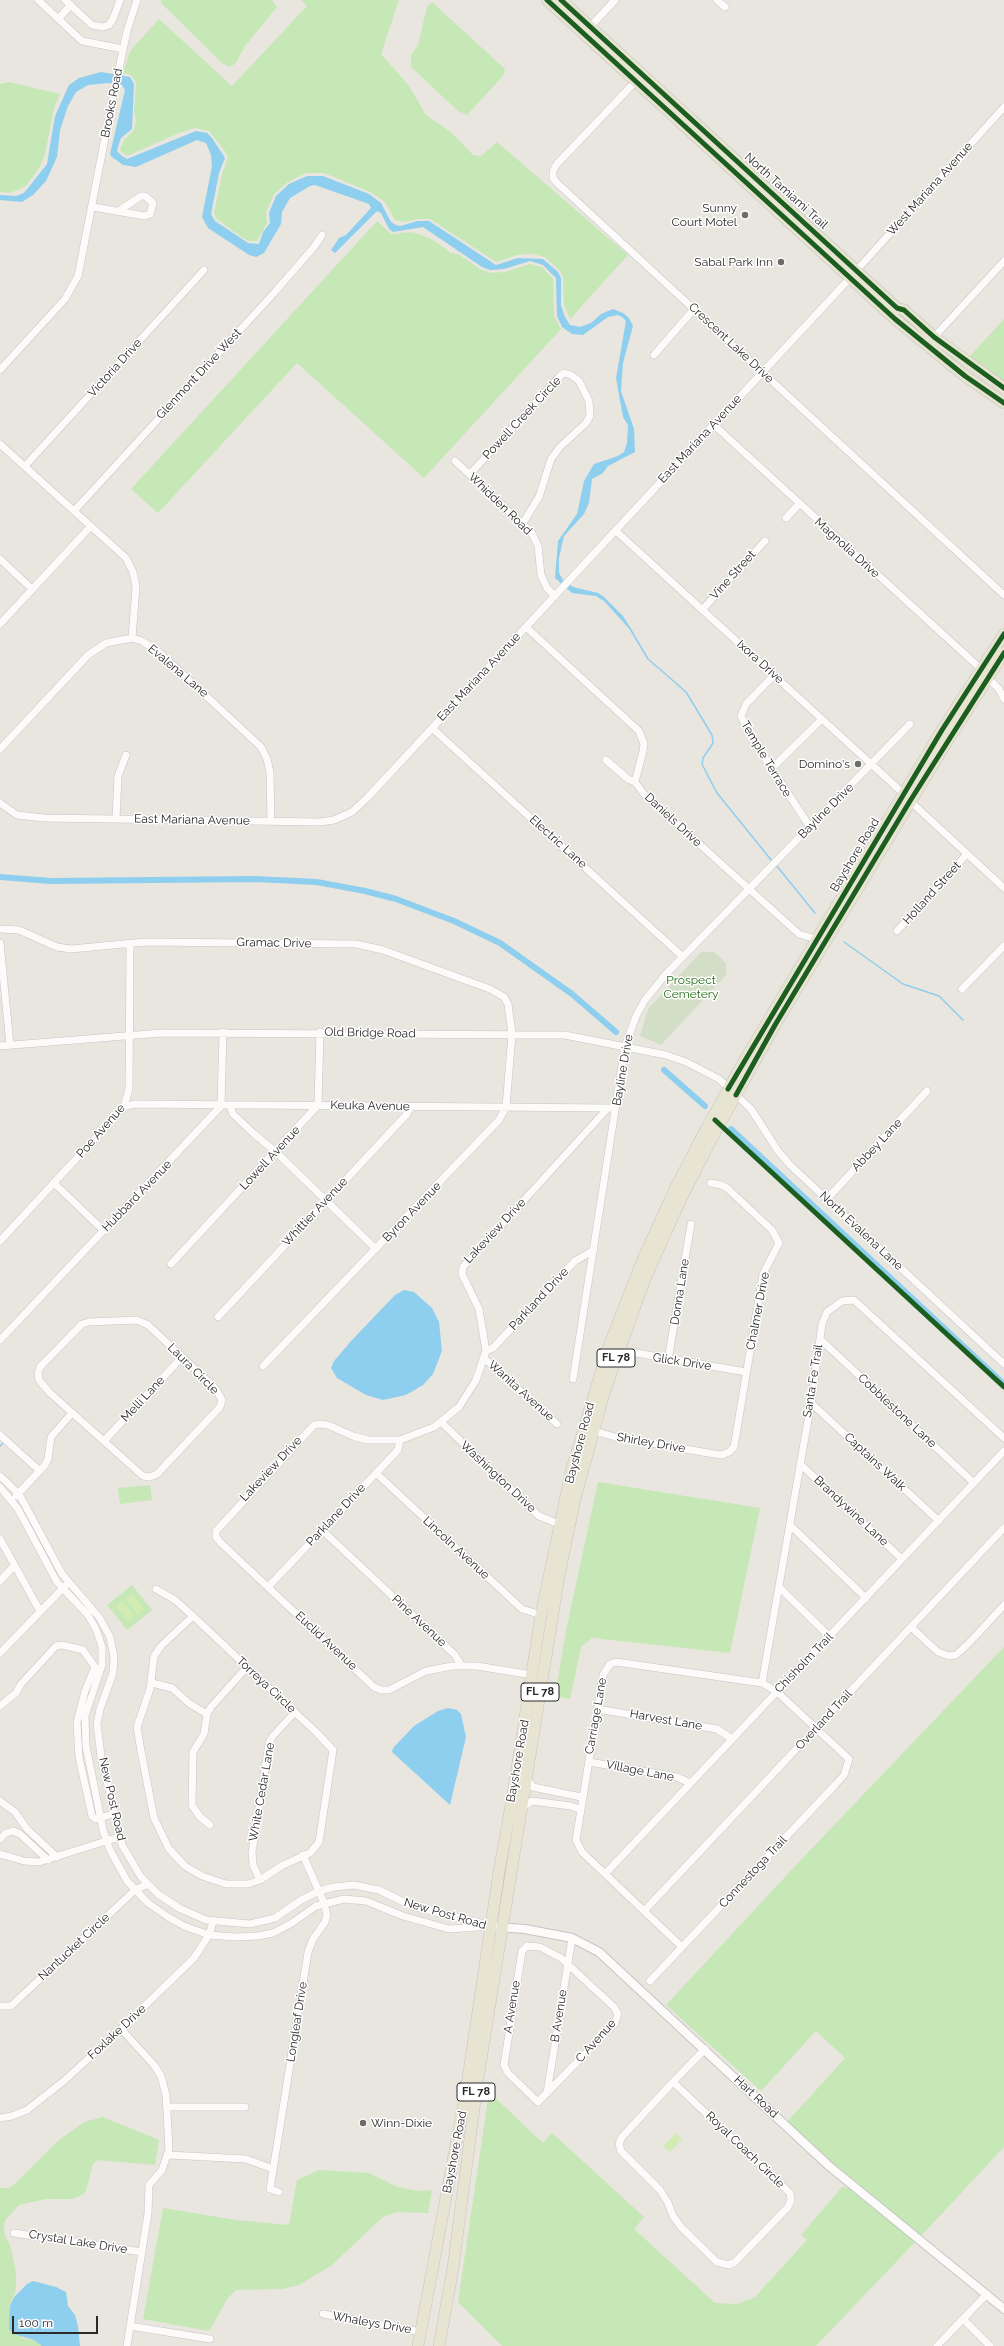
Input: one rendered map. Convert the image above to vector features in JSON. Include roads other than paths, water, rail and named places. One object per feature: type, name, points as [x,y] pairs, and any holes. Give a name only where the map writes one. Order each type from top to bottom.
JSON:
[{"type":"main road","name":"North Tamiami Trail","points":[[547,0],[586,30],[732,155],[926,346],[1004,403]]},
{"type":"main road","name":"North Tamiami Trail","points":[[561,0],[586,30],[635,82],[828,259],[853,274],[882,295],[934,337],[1004,388]]},
{"type":"main road","points":[[704,145],[722,155],[732,155]]},
{"type":"main road","points":[[727,166],[737,167],[747,176],[756,177]]},
{"type":"main road","name":"Bayshore Road","points":[[439,2346],[452,2275],[478,2078],[497,1927],[499,1872],[541,1614],[558,1527],[586,1418],[608,1349],[643,1259],[675,1189],[732,1092],[816,939],[984,673],[1004,634]]},
{"type":"main road","name":"Bayshore Road","points":[[418,2346],[497,1927],[522,1808],[575,1499],[619,1350],[645,1279],[678,1205],[732,1092],[848,906],[913,786],[950,724],[950,718],[984,673],[1004,653]]},
{"type":"main road","points":[[586,1418],[590,1429],[594,1431]]},
{"type":"main road","points":[[558,1527],[566,1545]]},
{"type":"main road","points":[[448,2184],[463,2187]]},
{"type":"street","points":[[38,0],[82,41],[123,49]]},
{"type":"street","points":[[58,19],[68,3],[92,25],[103,28],[113,19],[120,0]]},
{"type":"street","name":"Brooks Road","points":[[0,370],[73,288],[83,256],[123,49],[137,0]]},
{"type":"street","points":[[586,30],[615,0]]},
{"type":"street","points":[[717,0],[725,7]]},
{"type":"street","name":"Crescent Lake Drive","points":[[635,82],[556,165],[553,171],[553,178],[572,198],[1004,595]]},
{"type":"street","name":"West Mariana Avenue","points":[[853,274],[1004,107]]},
{"type":"street","points":[[93,207],[120,210]]},
{"type":"street","name":"Glenmont Drive West","points":[[74,511],[274,292],[314,247],[322,235]]},
{"type":"street","points":[[934,337],[1004,261]]},
{"type":"street","name":"Victoria Drive","points":[[25,466],[204,270]]},
{"type":"street","name":"East Mariana Avenue","points":[[0,803],[11,812],[24,817],[320,822],[346,816],[368,797],[853,274]]},
{"type":"street","points":[[654,355],[694,309]]},
{"type":"street","name":"Powell Creek Circle","points":[[470,474],[559,377],[564,373],[571,375],[578,381],[590,401],[590,416],[586,423],[560,447],[551,458],[538,498],[523,523]]},
{"type":"street","name":"Magnolia Drive","points":[[714,425],[984,673],[999,689],[1004,699]]},
{"type":"street","points":[[0,444],[122,554],[133,572],[136,594],[132,638],[106,643],[88,655],[0,749]]},
{"type":"street","name":"Whidden Road","points":[[455,461],[523,523],[535,539],[541,575],[547,588],[554,596]]},
{"type":"street","points":[[786,518],[799,504]]},
{"type":"street","points":[[0,624],[91,526]]},
{"type":"street","name":"Ixora Drive","points":[[616,531],[907,797],[1004,888]]},
{"type":"street","name":"Vine Street","points":[[702,610],[765,541]]},
{"type":"street","points":[[0,559],[32,589]]},
{"type":"street","name":"Daniels Drive","points":[[526,627],[639,731],[644,744],[635,782],[644,794],[799,934],[816,939]]},
{"type":"street","name":"Evalena Lane","points":[[132,638],[142,641],[160,653],[247,732],[261,747],[267,759],[270,772],[271,821]]},
{"type":"street","name":"Temple Terrace","points":[[774,675],[746,704],[741,716],[742,723],[810,827]]},
{"type":"street","points":[[771,769],[822,719]]},
{"type":"street","name":"Bayline Drive","points":[[573,1379],[625,1047],[632,1024],[640,1007],[658,982],[910,724]]},
{"type":"street","name":"Electric Lane","points":[[432,728],[683,957]]},
{"type":"street","points":[[116,819],[118,776],[126,755]]},
{"type":"street","points":[[606,760],[628,779],[635,782]]},
{"type":"street","name":"Holland Street","points":[[897,932],[967,854]]},
{"type":"street","name":"Gramac Drive","points":[[0,929],[19,930],[64,949],[130,944],[229,942],[349,944],[368,946],[496,992],[504,997],[508,1004],[512,1034]]},
{"type":"street","points":[[0,943],[10,1045]]},
{"type":"street","name":"Poe Avenue","points":[[0,1241],[124,1107],[129,1089],[130,944]]},
{"type":"street","points":[[962,989],[1004,946]]},
{"type":"street","points":[[221,1106],[223,1032]]},
{"type":"street","name":"Old Bridge Road","points":[[0,1046],[129,1035],[223,1032],[573,1035],[658,1053],[686,1062],[719,1079],[732,1092]]},
{"type":"street","points":[[318,1105],[320,1032]]},
{"type":"street","name":"Byron Avenue","points":[[263,1366],[493,1127],[506,1107],[512,1034]]},
{"type":"street","name":"Abbey Lane","points":[[827,1199],[928,1091]]},
{"type":"street","name":"North Evalena Lane","points":[[732,1092],[759,1120],[778,1151],[827,1199],[1004,1364]]},
{"type":"street","name":"Keuka Avenue","points":[[124,1107],[134,1104],[221,1106],[318,1105],[616,1108]]},
{"type":"street","name":"Lowell Avenue","points":[[171,1264],[318,1105]]},
{"type":"street","name":"Hubbard Avenue","points":[[0,1340],[221,1106]]},
{"type":"street","points":[[230,1106],[234,1114],[276,1152],[376,1249]]},
{"type":"street","name":"Whittier Avenue","points":[[218,1317],[407,1114],[411,1107]]},
{"type":"street","name":"Lakeview Drive","points":[[216,1531],[314,1426],[320,1424],[328,1425],[353,1436],[368,1440],[400,1440],[424,1432],[441,1422],[465,1400],[485,1359],[486,1351],[479,1308],[462,1274],[462,1266],[608,1108]]},
{"type":"street","points":[[54,1183],[104,1231]]},
{"type":"street","name":"Chalmer Drive","points":[[710,1454],[722,1455],[729,1452],[734,1447],[763,1274],[779,1243],[772,1230],[726,1188],[721,1185],[711,1183]]},
{"type":"street","name":"Donna Lane","points":[[668,1360],[691,1224]]},
{"type":"street","name":"Parkland Drive","points":[[486,1351],[493,1348],[575,1261],[594,1250]]},
{"type":"street","name":"Santa Fe Trail","points":[[760,1683],[780,1588],[811,1402],[822,1324],[827,1312],[842,1301],[854,1300],[1004,1438]]},
{"type":"street","name":"Laura Circle","points":[[116,1321],[143,1322],[182,1357],[220,1393],[222,1400],[220,1407],[157,1474],[150,1477],[143,1476],[72,1413],[38,1380],[40,1367],[82,1324],[116,1321]]},
{"type":"street","name":"Cobblestone Lane","points":[[820,1339],[974,1483]]},
{"type":"street","name":"Glick Drive","points":[[619,1350],[668,1360],[746,1372]]},
{"type":"street","name":"Melli Lane","points":[[104,1441],[182,1357]]},
{"type":"street","name":"Wanita Avenue","points":[[485,1359],[557,1424]]},
{"type":"street","name":"Captains Walk","points":[[811,1402],[939,1521]]},
{"type":"street","points":[[12,1499],[19,1494],[40,1471],[48,1459],[51,1437],[72,1413]]},
{"type":"street","name":"Washington Drive","points":[[441,1422],[539,1516],[558,1527]]},
{"type":"street","name":"Shirley Drive","points":[[594,1431],[616,1438],[710,1454]]},
{"type":"street","points":[[0,1435],[40,1471]]},
{"type":"street","name":"Parklane Drive","points":[[268,1587],[398,1450],[400,1440]]},
{"type":"street","name":"Chisholm Trail","points":[[605,1874],[1004,1451]]},
{"type":"street","name":"Brandywine Lane","points":[[800,1464],[902,1559]]},
{"type":"street","name":"Lincoln Avenue","points":[[376,1472],[522,1609],[541,1614]]},
{"type":"street","name":"New Post Road","points":[[0,1476],[19,1494],[69,1584],[99,1617],[107,1629],[112,1644],[113,1673],[100,1709],[98,1730],[113,1814],[119,1837],[132,1864],[148,1884],[172,1904],[213,1922],[242,1925],[267,1922],[319,1891],[334,1887],[354,1885],[379,1890],[412,1906],[497,1927]]},
{"type":"street","name":"New Post Road","points":[[0,1487],[12,1499],[62,1589],[92,1621],[102,1647],[101,1673],[88,1703],[84,1723],[86,1746],[106,1841],[117,1865],[135,1890],[168,1917],[209,1935],[243,1937],[265,1935],[280,1930],[310,1909],[324,1903],[333,1900],[352,1898],[366,1901],[403,1916],[449,1928],[497,1927]]},
{"type":"street","points":[[790,1525],[866,1598]]},
{"type":"street","name":"Overland Trail","points":[[644,1911],[1004,1528]]},
{"type":"street","name":"Pine Avenue","points":[[322,1530],[455,1655],[460,1666]]},
{"type":"street","name":"Euclid Avenue","points":[[216,1531],[216,1537],[221,1543],[374,1687],[381,1690],[389,1690],[426,1671],[460,1666]]},
{"type":"street","points":[[0,1539],[40,1611]]},
{"type":"street","points":[[0,1581],[14,1566]]},
{"type":"street","points":[[0,1654],[40,1611],[69,1584]]},
{"type":"street","points":[[780,1588],[830,1636]]},
{"type":"street","points":[[156,1589],[168,1595],[193,1616]]},
{"type":"street","points":[[911,1627],[938,1652],[950,1656],[956,1655],[1004,1605]]},
{"type":"street","name":"Torreya Circle","points":[[193,1616],[333,1750],[334,1757],[319,1842],[314,1849],[283,1865],[260,1880],[235,1885],[210,1880],[185,1866],[164,1842],[154,1818],[137,1727],[152,1682],[156,1650],[193,1616]]},
{"type":"street","points":[[0,1706],[16,1693],[21,1684],[56,1646],[62,1645],[83,1650],[95,1667],[85,1691],[76,1730],[79,1757],[92,1816],[94,1818],[100,1818],[113,1814]]},
{"type":"street","name":"Carriage Lane","points":[[682,1947],[578,1847],[576,1840],[581,1797],[605,1668],[616,1662],[760,1683],[776,1692],[849,1759]]},
{"type":"street","points":[[460,1666],[532,1675]]},
{"type":"street","points":[[210,1826],[195,1811],[191,1798],[193,1752],[204,1734],[207,1714],[215,1702],[247,1667]]},
{"type":"street","points":[[152,1682],[172,1688],[196,1709],[207,1714]]},
{"type":"street","name":"Harvest Lane","points":[[598,1709],[717,1729],[732,1739]]},
{"type":"street","name":"White Cedar Lane","points":[[260,1880],[253,1865],[252,1852],[269,1743],[272,1736],[295,1712]]},
{"type":"street","name":"Connestoga Trail","points":[[650,1982],[844,1775],[849,1759]]},
{"type":"street","name":"Village Lane","points":[[588,1762],[677,1777],[690,1783]]},
{"type":"street","points":[[526,1778],[533,1787],[581,1797]]},
{"type":"street","points":[[0,1801],[16,1812],[27,1829],[57,1857]]},
{"type":"street","points":[[522,1808],[532,1801],[571,1806],[579,1809]]},
{"type":"street","points":[[0,1839],[6,1833],[13,1831],[20,1834],[48,1860]]},
{"type":"street","points":[[0,1854],[32,1862],[48,1860],[119,1837]]},
{"type":"street","name":"Longleaf Drive","points":[[279,2192],[270,2189],[308,1952],[313,1939],[325,1922],[327,1915],[324,1903],[303,1856]]},
{"type":"street","name":"Nantucket Circle","points":[[0,2006],[11,2006],[135,1890],[148,1884]]},
{"type":"street","points":[[352,1898],[354,1885]]},
{"type":"street","name":"Foxlake Drive","points":[[0,2118],[12,2116],[27,2110],[65,2080],[121,2029],[188,1965],[209,1935],[213,1922]]},
{"type":"street","name":"Hart Road","points":[[497,1927],[572,1938],[586,1944],[605,1956],[829,2166],[1004,2309]]},
{"type":"street","name":"B Avenue","points":[[547,2093],[572,1938]]},
{"type":"street","name":"A Avenue","points":[[538,2102],[508,2073],[504,2065],[522,1951],[525,1947],[540,1947],[551,1952],[567,1963]]},
{"type":"street","name":"C Avenue","points":[[538,2102],[617,2019],[617,2010],[567,1963]]},
{"type":"street","name":"Crystal Lake Drive","points":[[121,2029],[158,2070],[165,2088],[168,2155],[162,2170],[149,2185],[142,2252],[127,2346]]},
{"type":"street","name":"Royal Coach Circle","points":[[673,2082],[790,2193],[791,2200],[788,2207],[735,2262],[729,2265],[717,2262],[681,2227],[673,2216],[668,2203],[660,2190],[620,2151],[619,2144],[622,2137],[673,2082],[705,2049]]},
{"type":"street","points":[[167,2107],[245,2107]]},
{"type":"street","points":[[168,2155],[246,2159],[273,2169]]},
{"type":"street","name":"Crystal Lake Drive","points":[[14,2232],[142,2252]]},
{"type":"street","points":[[937,2346],[964,2320],[987,2294]]},
{"type":"street","name":"Whaleys Drive","points":[[323,2314],[421,2332]]},
{"type":"street","points":[[964,2320],[990,2346]]},
{"type":"street","points":[[130,2326],[210,2339]]},
{"type":"water","points":[[101,72],[130,77],[134,84],[132,129],[121,138],[117,151],[127,159],[196,131],[207,133],[212,138],[225,158],[219,173],[211,214],[215,221],[248,243],[259,244],[263,232],[270,223],[269,213],[276,196],[289,184],[307,176],[323,176],[369,194],[381,203],[391,222],[396,225],[400,226],[418,221],[429,221],[496,265],[518,258],[543,259],[558,272],[561,278],[561,305],[565,317],[570,325],[580,327],[591,323],[601,314],[613,309],[623,313],[629,318],[633,326],[623,363],[621,391],[634,429],[635,452],[608,466],[603,473],[592,479],[589,503],[584,514],[564,536],[559,558],[559,573],[563,580],[573,587],[598,593],[604,597],[623,616],[634,634],[604,601],[596,596],[572,593],[555,578],[558,541],[577,514],[584,481],[594,464],[618,456],[624,452],[627,443],[628,425],[623,417],[616,378],[626,321],[618,315],[608,317],[583,335],[572,334],[562,327],[557,316],[556,278],[543,265],[530,261],[504,269],[490,270],[482,267],[423,227],[393,232],[389,229],[381,213],[377,211],[335,253],[331,250],[339,238],[346,235],[371,208],[369,204],[315,185],[310,186],[290,198],[282,212],[281,224],[264,253],[256,257],[249,255],[208,228],[202,217],[212,166],[211,155],[206,143],[197,140],[136,167],[123,165],[112,157],[110,154],[125,90],[122,85],[108,83],[88,85],[76,92],[68,106],[60,130],[57,157],[46,181],[33,195],[22,202],[0,200],[0,195],[16,196],[24,193],[47,164],[55,116],[69,85],[79,78]]},
{"type":"water","points":[[404,1290],[414,1292],[432,1308],[439,1322],[442,1351],[433,1374],[423,1385],[406,1395],[383,1400],[366,1395],[337,1378],[331,1368],[334,1361],[352,1340],[395,1295]]},
{"type":"water","points":[[448,1708],[457,1710],[461,1714],[466,1737],[450,1805],[392,1752],[393,1748],[414,1726],[438,1711]]},
{"type":"water","points":[[33,2281],[56,2287],[66,2292],[68,2306],[75,2315],[78,2326],[80,2346],[42,2346],[34,2340],[14,2334],[9,2329],[10,2306],[14,2297],[27,2284]]},
{"type":"waterway","points":[[629,627],[648,659],[686,692],[712,735],[713,743],[703,758],[702,764],[707,774],[717,793],[772,861]]},
{"type":"waterway","points":[[776,865],[815,913]]},
{"type":"waterway","points":[[0,877],[51,881],[255,879],[317,882],[365,891],[396,899],[454,921],[500,943],[572,994],[616,1032]]},
{"type":"waterway","points":[[844,942],[903,984],[939,996],[963,1020]]},
{"type":"waterway","points":[[664,1070],[705,1106]]},
{"type":"waterway","points":[[731,1129],[1004,1384]]},
{"type":"waterway","points":[[0,1446],[3,1443]]},
{"type":"place","name":"Sunny Court Motel","points":[[745,215]]},
{"type":"place","name":"Sabal Park Inn","points":[[781,262]]},
{"type":"place","name":"Domino's","points":[[858,764]]},
{"type":"place","name":"Winn-Dixie","points":[[363,2123]]},
{"type":"park label","name":"Prospect Cemetery","points":[[691,987]]}]
